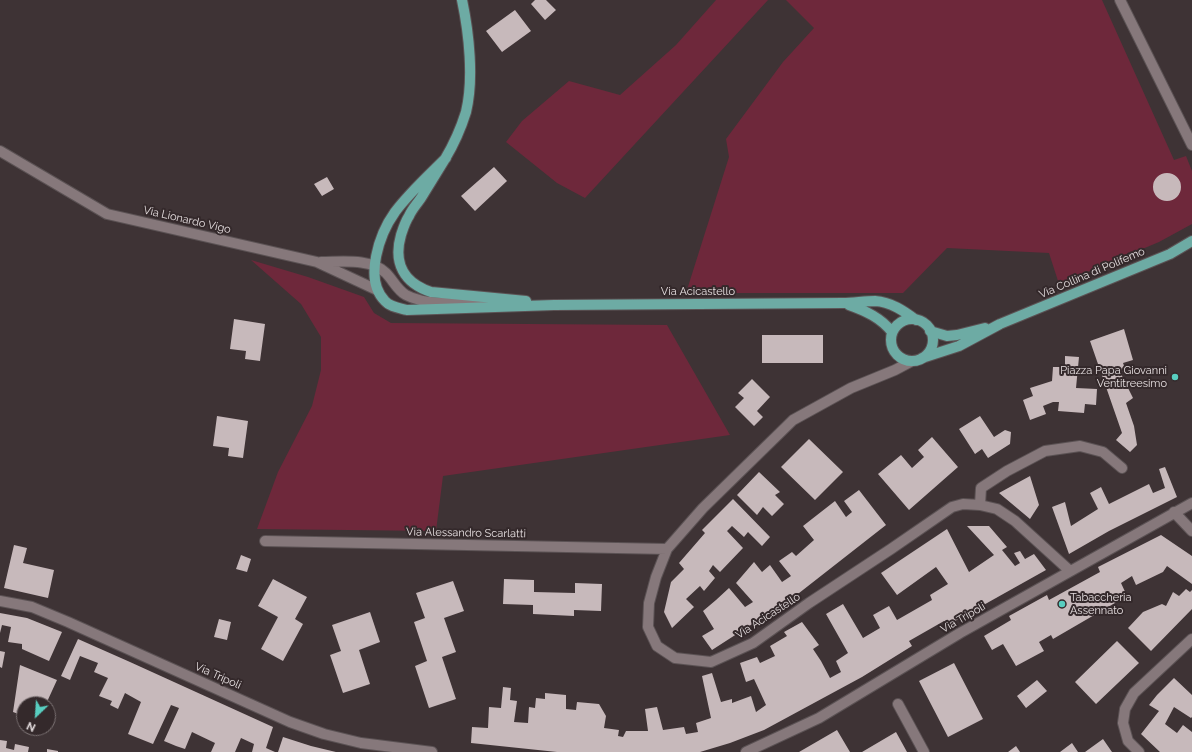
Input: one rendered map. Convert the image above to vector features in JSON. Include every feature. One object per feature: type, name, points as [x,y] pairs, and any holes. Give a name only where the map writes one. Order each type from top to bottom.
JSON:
[{"type":"main road","points":[[462,0],[467,22],[470,53],[469,86],[466,111],[458,134],[446,158],[409,216],[403,229],[398,245],[402,270],[410,281],[420,288],[431,292],[554,305]]},
{"type":"main road","points":[[446,158],[408,196],[394,213],[384,232],[374,265],[374,278],[377,290],[385,301],[394,307],[407,310],[554,305]]},
{"type":"main road","name":"Via Collina di Polifemo","points":[[1000,324],[1170,254],[1192,241]]},
{"type":"main road","name":"Via Acicastello","points":[[554,305],[843,303],[875,301],[903,310],[916,320]]},
{"type":"main road","points":[[843,303],[874,316],[886,325],[892,332]]},
{"type":"main road","points":[[922,358],[927,354],[933,343],[930,331],[922,322],[908,319],[896,326],[892,332],[891,339],[894,352],[899,357],[912,361],[922,358],[959,346],[1000,324]]},
{"type":"main road","points":[[930,331],[947,336],[957,335],[1000,324]]},
{"type":"street","points":[[1120,0],[1192,145]]},
{"type":"street","name":"Via Lionardo Vigo","points":[[0,152],[107,214],[317,262],[377,290]]},
{"type":"street","points":[[317,262],[368,263],[374,265],[381,268],[390,276],[397,288],[406,295],[422,300],[444,302],[515,300]]},
{"type":"street","name":"Via Acicastello","points":[[912,361],[896,370],[851,388],[792,420],[703,508],[668,549],[656,577],[649,603],[648,627],[657,646],[675,658],[711,662],[753,643],[809,603],[952,507],[963,504],[980,505],[997,509],[1015,520],[1070,571]]},
{"type":"street","points":[[980,505],[981,488],[1007,471],[1045,452],[1080,446],[1103,452],[1122,468]]},
{"type":"street","name":"Via Tripoli","points":[[746,752],[760,749],[819,718],[960,633],[1192,503]]},
{"type":"street","points":[[1174,512],[1192,531]]},
{"type":"street","name":"Via Alessandro Scarlatti","points":[[264,541],[668,549]]},
{"type":"street","name":"Via Tripoli","points":[[0,601],[32,607],[290,722],[324,734],[361,743],[432,752]]},
{"type":"street","points":[[1139,752],[1128,741],[1123,723],[1125,709],[1134,693],[1192,639]]},
{"type":"street","points":[[898,704],[924,752]]},
{"type":"shaded area","points":[[716,0],[768,0],[585,198],[557,183],[506,142],[522,121],[569,81],[620,95],[676,45]]},
{"type":"shaded area","points":[[786,0],[1102,0],[1174,160],[1186,156],[1192,171],[1192,224],[1159,242],[1059,284],[1049,253],[947,248],[903,293],[686,293],[729,157],[726,139],[783,62],[814,28]]},
{"type":"shaded area","points":[[251,260],[308,277],[364,297],[374,313],[391,323],[667,325],[730,435],[443,476],[436,531],[257,529],[278,472],[312,406],[321,370],[321,337],[301,304]]},
{"type":"building","points":[[535,0],[546,0],[556,10],[545,20],[531,4]]},
{"type":"building","points":[[515,10],[531,31],[502,52],[486,31]]},
{"type":"building","points":[[494,167],[507,181],[475,211],[461,196]]},
{"type":"building","points":[[1167,173],[1177,177],[1181,187],[1177,197],[1167,201],[1157,197],[1153,187],[1157,177]]},
{"type":"building","points":[[327,177],[334,189],[322,196],[314,184]]},
{"type":"building","points":[[234,319],[265,324],[260,361],[245,359],[246,351],[230,349]]},
{"type":"building","points":[[1124,329],[1133,360],[1123,363],[1126,371],[1120,372],[1133,398],[1126,403],[1134,426],[1137,445],[1130,452],[1116,440],[1122,433],[1090,341]]},
{"type":"building","points":[[762,335],[823,335],[823,363],[762,363]]},
{"type":"building","points":[[1065,356],[1079,357],[1076,388],[1097,389],[1096,405],[1085,404],[1084,413],[1058,411],[1059,402],[1053,402],[1043,406],[1046,414],[1030,420],[1023,400],[1033,396],[1030,388],[1052,381],[1053,367],[1065,367]]},
{"type":"building","points":[[752,379],[770,397],[757,411],[763,417],[754,426],[735,407],[744,398],[738,393]]},
{"type":"building","points":[[217,416],[248,421],[243,458],[228,456],[229,448],[213,446]]},
{"type":"building","points":[[980,416],[994,437],[1005,430],[1011,432],[1010,444],[988,458],[982,449],[975,454],[959,429]]},
{"type":"building","points":[[932,437],[958,467],[909,510],[878,474],[901,455],[912,468],[924,457],[918,450]]},
{"type":"building","points":[[809,439],[843,472],[815,500],[781,467]]},
{"type":"building","points":[[1165,467],[1177,497],[1109,531],[1069,554],[1052,507],[1065,502],[1071,526],[1098,509],[1090,493],[1101,487],[1109,504],[1149,484],[1153,493],[1165,488],[1159,469]]},
{"type":"building","points":[[759,472],[780,492],[775,495],[784,504],[772,516],[763,507],[757,515],[737,495]]},
{"type":"building","points":[[1030,476],[1039,505],[1030,519],[999,493]]},
{"type":"building","points":[[859,490],[886,525],[794,597],[712,650],[702,636],[714,629],[703,611],[729,588],[745,607],[753,602],[736,583],[754,562],[762,572],[770,565],[782,582],[791,576],[779,561],[792,552],[796,556],[814,540],[803,526],[835,501],[846,517],[852,512],[844,501]]},
{"type":"building","points":[[733,499],[770,537],[762,546],[748,532],[744,537],[732,526],[727,531],[743,548],[720,572],[713,565],[709,571],[715,578],[704,591],[700,586],[686,599],[694,607],[672,628],[664,612],[671,582],[684,569],[679,563],[705,533],[702,530]]},
{"type":"building","points":[[967,526],[989,526],[1007,547],[1002,550],[1015,566],[1020,563],[1014,553],[1020,551],[1025,559],[1034,554],[1046,570],[946,626],[944,621],[909,641],[912,646],[862,677],[764,730],[730,743],[700,752],[557,752],[471,743],[472,727],[488,728],[489,707],[501,708],[503,687],[511,688],[510,700],[517,701],[514,722],[528,723],[529,707],[535,708],[536,698],[545,699],[545,693],[566,695],[566,709],[576,710],[577,702],[599,704],[606,716],[604,728],[619,730],[618,736],[623,737],[626,731],[648,731],[645,709],[657,707],[663,730],[684,727],[686,734],[698,732],[696,723],[711,718],[702,676],[712,673],[721,702],[732,699],[732,703],[751,696],[756,712],[766,705],[754,679],[746,682],[740,663],[757,657],[760,663],[775,656],[770,646],[787,636],[784,632],[802,622],[819,645],[813,649],[830,678],[841,672],[836,661],[848,653],[826,614],[843,604],[863,638],[880,628],[873,615],[889,606],[897,620],[932,600],[930,595],[948,584],[936,567],[897,595],[881,573],[947,529],[969,572],[994,555]]},
{"type":"building","points":[[1161,535],[1192,556],[1192,584],[1167,566],[1163,572],[1136,585],[1132,576],[1121,583],[1127,596],[1053,639],[1051,635],[1039,642],[1044,651],[1016,666],[1003,644],[992,650],[984,636],[1011,620],[1009,616],[1047,595],[1049,600],[1100,572],[1098,567]]},
{"type":"building","points":[[14,545],[27,548],[23,563],[54,570],[48,598],[4,588]]},
{"type":"building","points":[[241,555],[251,559],[247,572],[236,569]]},
{"type":"building","points":[[273,579],[307,597],[295,619],[303,624],[283,661],[261,649],[278,617],[258,606]]},
{"type":"building","points":[[504,579],[534,580],[534,592],[575,593],[575,583],[602,584],[601,611],[574,610],[574,616],[533,614],[533,605],[503,604]]},
{"type":"building","points":[[453,581],[464,611],[444,618],[456,652],[442,657],[456,699],[429,708],[415,666],[427,661],[414,622],[425,618],[416,593]]},
{"type":"building","points":[[1186,589],[1190,592],[1192,590],[1192,609],[1151,651],[1128,628],[1143,612],[1162,604],[1166,606],[1173,592],[1179,596]]},
{"type":"building","points":[[370,612],[380,642],[359,650],[370,684],[343,693],[330,655],[341,651],[332,625]]},
{"type":"building","points":[[0,613],[27,618],[62,632],[49,661],[22,649],[22,644],[8,642],[11,627],[2,625],[0,633]]},
{"type":"building","points":[[219,619],[231,622],[227,640],[214,637]]},
{"type":"building","points":[[78,639],[273,727],[266,748],[275,752],[252,752],[254,744],[241,738],[235,752],[211,752],[215,743],[192,732],[185,749],[164,741],[179,708],[171,705],[153,744],[128,734],[141,702],[125,693],[118,709],[110,705],[112,701],[99,696],[108,678],[94,672],[98,663],[80,656],[70,680],[61,676]]},
{"type":"building","points":[[1117,641],[1139,663],[1096,704],[1075,682]]},
{"type":"building","points":[[0,651],[5,652],[2,668],[0,667]]},
{"type":"building","points":[[954,663],[983,719],[948,737],[919,681]]},
{"type":"building","points":[[20,665],[57,680],[50,696],[16,696],[16,713],[13,712]]},
{"type":"building","points":[[1174,678],[1192,695],[1192,717],[1191,718],[1174,707],[1165,724],[1177,733],[1183,725],[1192,732],[1192,752],[1160,752],[1141,734],[1159,711],[1149,705]]},
{"type":"building","points":[[1037,680],[1047,691],[1026,708],[1017,696]]},
{"type":"building","points":[[837,730],[850,752],[799,752]]},
{"type":"building","points":[[896,732],[907,752],[862,752]]},
{"type":"building","points":[[283,737],[311,746],[336,752],[278,752]]},
{"type":"building","points":[[1103,739],[1112,752],[1085,752]]},
{"type":"building","points":[[0,740],[7,741],[6,748],[14,750],[15,744],[29,747],[28,752],[0,752]]},
{"type":"building","points":[[1072,743],[1078,752],[1060,752]]},
{"type":"building","points":[[1016,746],[1020,752],[1008,752]]},
{"type":"building","points":[[47,749],[58,751],[58,752],[47,752]]},
{"type":"place","name":"Piazza Papa Giovanni Ventitreesimo","points":[[1175,377]]},
{"type":"place","name":"Tabaccheria Assennato","points":[[1062,604]]}]
